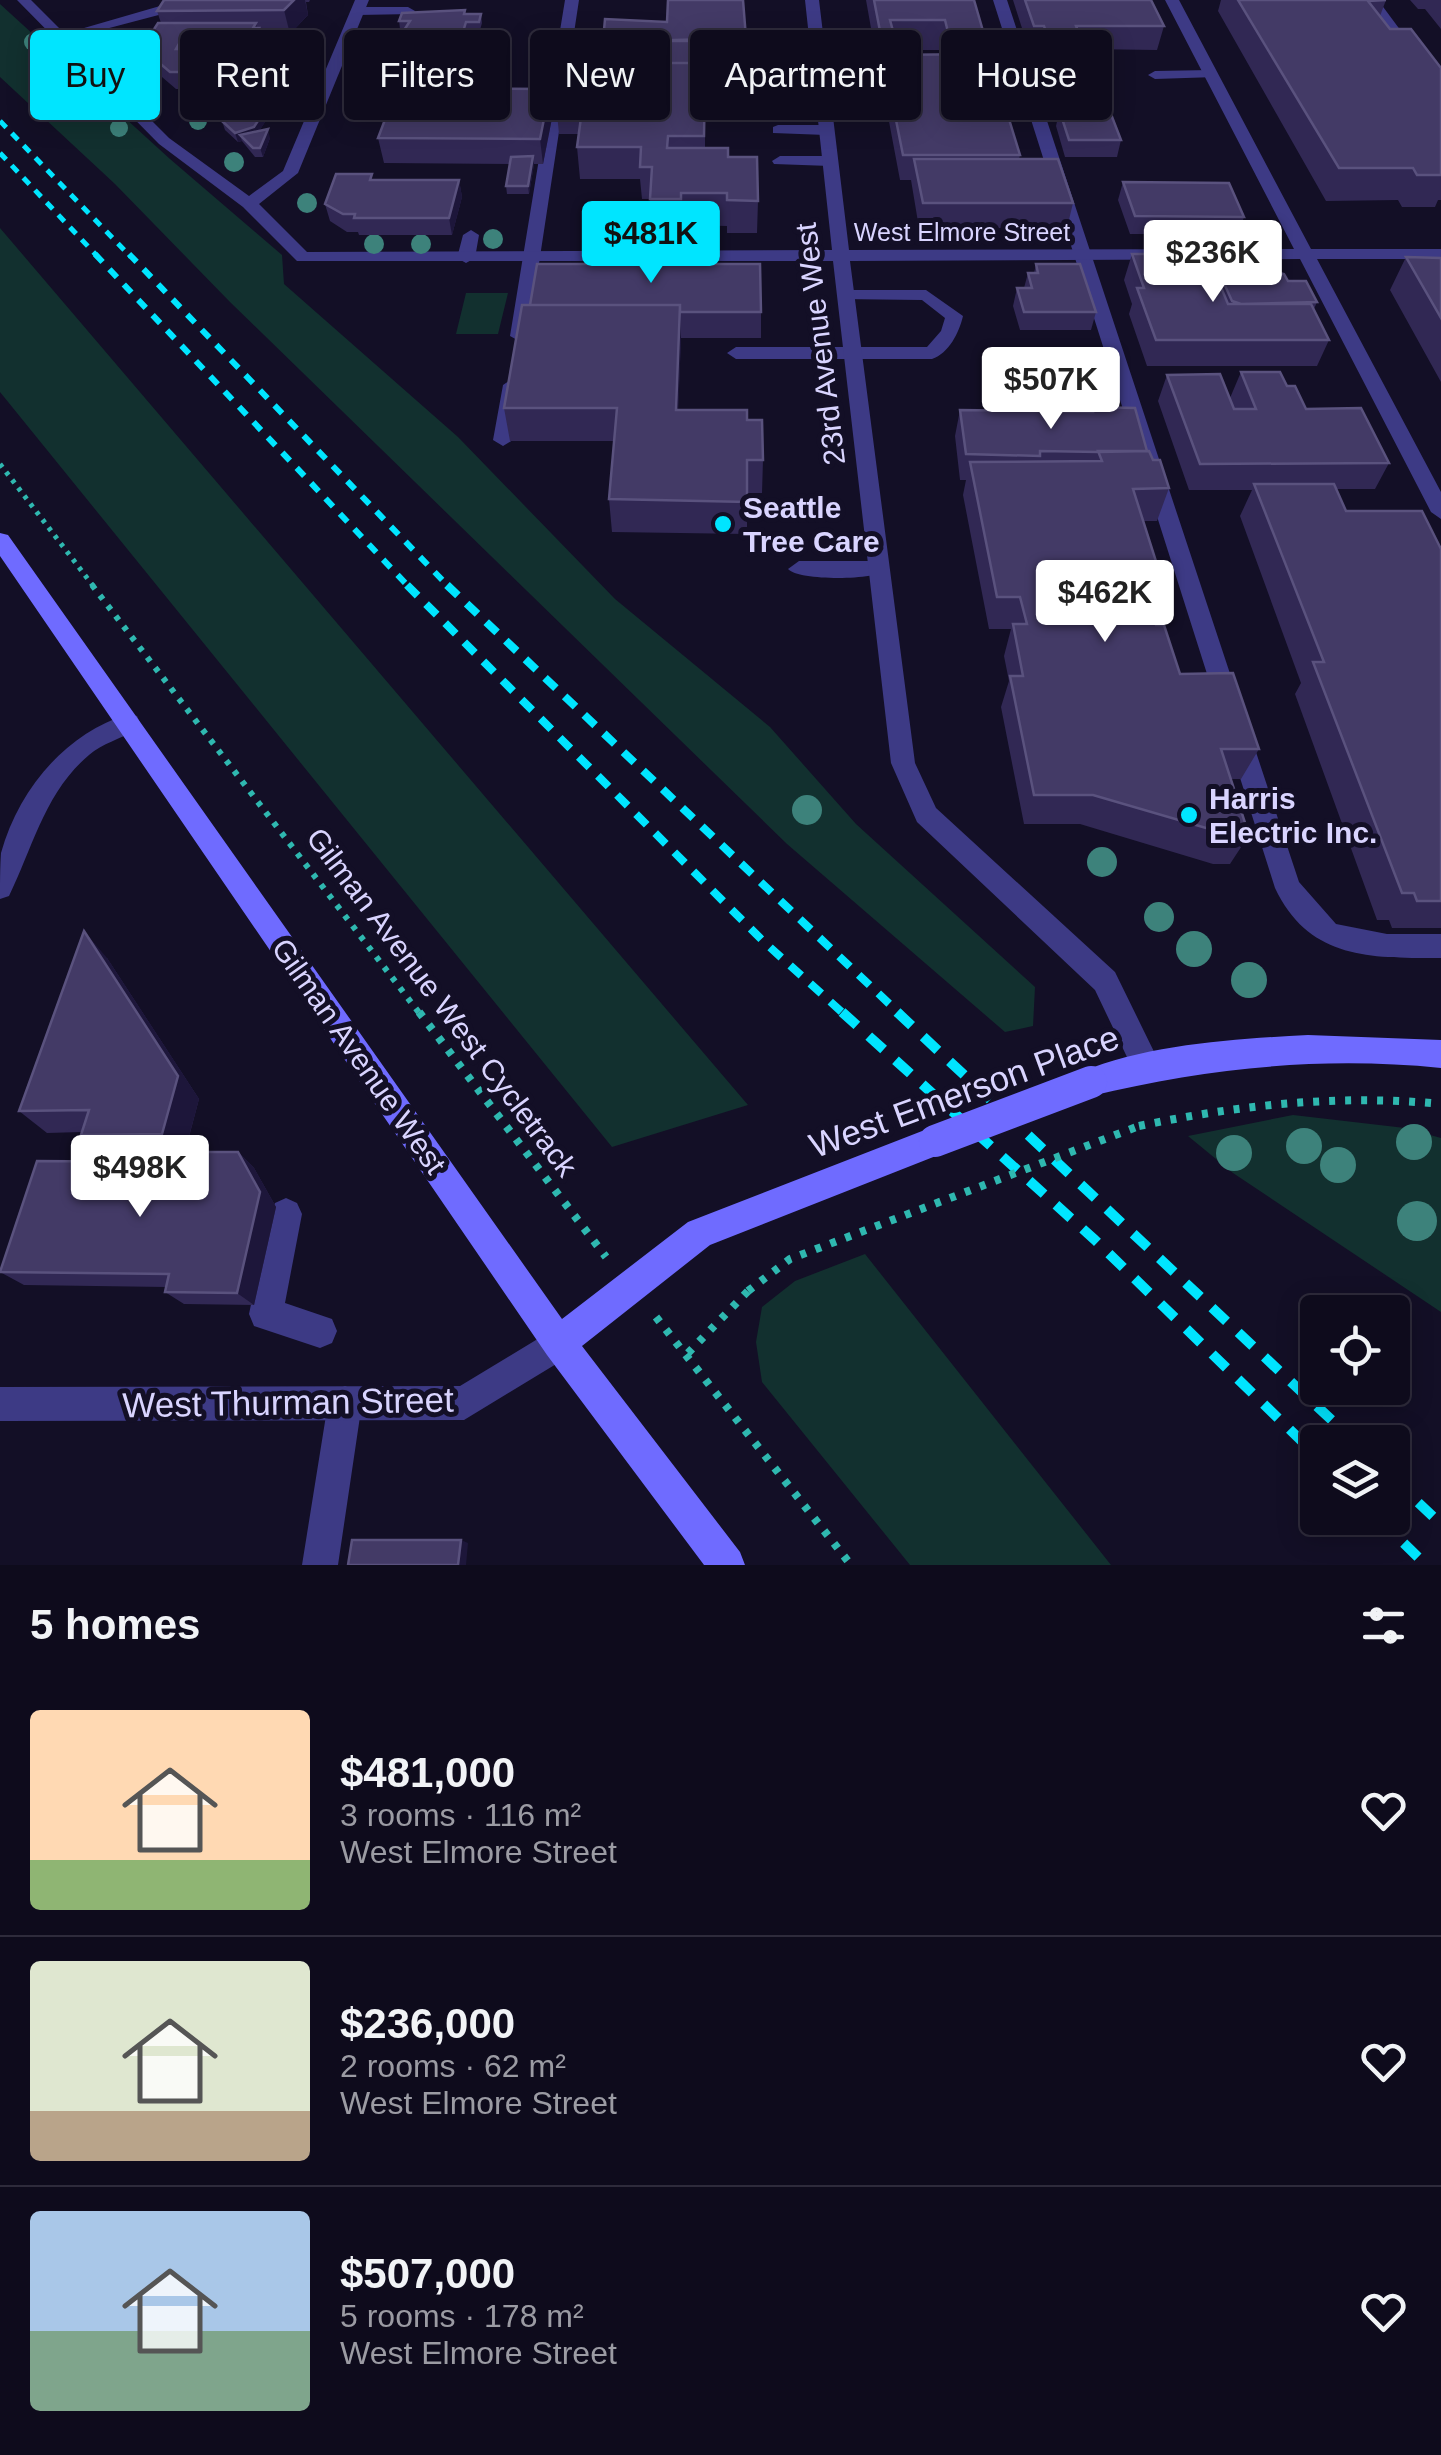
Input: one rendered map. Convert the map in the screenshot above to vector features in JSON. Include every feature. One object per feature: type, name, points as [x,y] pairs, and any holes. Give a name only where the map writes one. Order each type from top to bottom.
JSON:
[{"type":"main road","name":"Gilman Avenue West","points":[[0,540],[559,1343],[727,1565]]},
{"type":"main road","name":"West Emerson Place","points":[[559,1343],[699,1233],[1091,1082],[1147,1068],[1270,1049],[1441,1054]]},
{"type":"street","points":[[24,0],[54,30]]},
{"type":"street","points":[[83,30],[165,9],[171,0]]},
{"type":"street","points":[[503,440],[572,0]]},
{"type":"street","name":"23rd Avenue West","points":[[812,0],[876,569],[903,763],[926,815],[1105,981],[1147,1068]]},
{"type":"street","points":[[1000,0],[1033,76],[1086,256],[1288,888],[1328,934],[1387,946],[1441,946]]},
{"type":"street","points":[[1172,0],[1441,512]]},
{"type":"street","points":[[1371,0],[1441,95]]},
{"type":"street","points":[[143,120],[164,141],[249,204],[290,173],[360,6],[408,11]]},
{"type":"street","points":[[1156,75],[1211,74]]},
{"type":"street","points":[[778,130],[826,130]]},
{"type":"street","points":[[780,161],[830,161]]},
{"type":"street","name":"West Elmore Street","points":[[249,204],[303,257],[1441,254]]},
{"type":"street","points":[[466,258],[471,235]]},
{"type":"street","points":[[736,353],[932,353],[950,332],[954,316],[926,295],[844,295]]},
{"type":"street","points":[[799,569],[876,569]]},
{"type":"street","points":[[0,888],[34,806],[54,777],[80,748],[128,723]]},
{"type":"street","points":[[286,1214],[266,1314],[320,1331]]},
{"type":"street","name":"West Thurman Street","points":[[0,1404],[464,1403],[559,1343]]},
{"type":"street","points":[[320,1565],[345,1403]]},
{"type":"path","name":"Gilman Avenue West Cycletrack","points":[[0,464],[630,1288],[688,1353],[851,1565]]},
{"type":"path","points":[[688,1353],[748,1290],[790,1259],[1139,1126],[1218,1109],[1303,1100],[1441,1104]]},
{"type":"green space","points":[[0,4],[30,31],[30,105],[0,77]]},
{"type":"green space","points":[[46,120],[127,120],[282,255],[284,284],[458,437],[615,599],[770,727],[856,824],[1035,987],[1033,1026],[1005,1032],[787,844],[230,302]]},
{"type":"green space","points":[[0,228],[748,1105],[612,1147],[0,392]]},
{"type":"green space","points":[[466,293],[508,293],[498,334],[456,334]]},
{"type":"green space","points":[[1293,1115],[1405,1128],[1441,1138],[1441,1312],[1233,1173],[1188,1136]]},
{"type":"green space","points":[[865,1254],[1111,1565],[910,1565],[762,1382],[756,1342],[762,1307],[795,1281]]},
{"type":"building","points":[[164,0],[294,0],[284,10],[157,11]]},
{"type":"building","points":[[668,0],[743,0],[745,30],[690,30],[690,40],[670,40],[670,30],[604,30],[605,19],[667,22]]},
{"type":"building","points":[[874,0],[974,0],[983,30],[948,30],[945,20],[890,20],[893,30],[880,30]]},
{"type":"building","points":[[1025,0],[1151,0],[1164,26],[1045,30],[1044,26],[1034,26]]},
{"type":"building","points":[[1238,0],[1386,0],[1368,1],[1390,29],[1411,29],[1441,68],[1441,175],[1417,175],[1413,168],[1339,168]]},
{"type":"building","points":[[465,10],[464,14],[481,14],[479,22],[466,22],[464,30],[404,30],[410,21],[399,21],[402,13]]},
{"type":"building","points":[[158,23],[256,23],[253,28],[259,28],[180,30],[176,49],[180,49],[180,72],[170,72],[160,63],[160,30],[154,30]]},
{"type":"building","points":[[670,41],[690,41],[690,63],[670,63]]},
{"type":"building","points":[[941,54],[941,120],[1009,120],[1020,155],[903,155],[896,120],[921,120],[921,55]]},
{"type":"building","points":[[670,63],[690,63],[690,120],[704,120],[704,136],[668,136],[667,148],[728,148],[728,157],[757,157],[758,201],[727,200],[727,193],[681,193],[681,199],[650,199],[652,167],[640,167],[641,147],[577,147],[581,120],[670,120]]},
{"type":"building","points":[[510,89],[530,89],[530,120],[544,120],[540,139],[378,138],[385,120],[510,120]]},
{"type":"building","points":[[1112,117],[1121,140],[1069,140],[1063,120],[1112,120]]},
{"type":"building","points":[[259,120],[254,127],[235,133],[222,121]]},
{"type":"building","points":[[268,129],[260,148],[253,148],[240,135]]},
{"type":"building","points":[[533,156],[528,186],[506,186],[511,157]]},
{"type":"building","points":[[914,159],[1058,159],[1073,203],[923,203]]},
{"type":"building","points":[[336,174],[372,174],[370,180],[459,180],[449,218],[354,218],[355,214],[343,214],[325,204]]},
{"type":"building","points":[[1123,182],[1229,183],[1244,217],[1135,216]]},
{"type":"building","points":[[1132,254],[1207,254],[1228,304],[1311,304],[1329,340],[1156,340],[1137,288],[1144,288]]},
{"type":"building","points":[[1406,257],[1441,258],[1441,318]]},
{"type":"building","points":[[537,264],[760,264],[761,312],[680,312],[680,305],[530,305]]},
{"type":"building","points":[[1036,264],[1080,264],[1096,312],[1024,312],[1017,288],[1032,288],[1028,273],[1038,273]]},
{"type":"building","points":[[1245,271],[1272,271],[1284,274],[1288,281],[1306,281],[1317,302],[1232,301],[1223,281],[1249,279]]},
{"type":"building","points":[[522,305],[680,305],[676,410],[747,410],[747,420],[762,420],[763,460],[747,460],[747,502],[609,499],[617,408],[504,408]]},
{"type":"building","points":[[1028,359],[1074,359],[1085,403],[1038,402]]},
{"type":"building","points":[[1241,372],[1280,372],[1287,386],[1295,386],[1306,409],[1361,408],[1389,463],[1200,464],[1167,375],[1220,374],[1234,409],[1256,409]]},
{"type":"building","points":[[1092,407],[1135,408],[1147,451],[1040,451],[1040,456],[966,454],[960,410],[1093,412]]},
{"type":"building","points":[[1098,451],[1149,451],[1153,460],[1160,460],[1169,488],[1133,489],[1167,596],[1147,596],[1156,625],[1164,625],[1180,674],[1233,673],[1259,749],[1221,749],[1249,835],[1230,835],[1093,795],[1034,795],[1010,676],[1023,676],[1013,624],[1027,624],[1020,597],[997,597],[970,462],[1102,461]]},
{"type":"building","points":[[1254,484],[1334,484],[1346,511],[1422,511],[1441,549],[1441,901],[1417,901],[1414,893],[1402,893],[1313,662],[1324,662]]},
{"type":"building","points":[[84,931],[178,1076],[162,1134],[81,1135],[89,1110],[19,1111]]},
{"type":"building","points":[[169,1152],[238,1152],[260,1192],[237,1293],[165,1292],[169,1274],[0,1272],[37,1161],[166,1162]]},
{"type":"building","points":[[352,1540],[461,1540],[458,1565],[348,1565]]},
{"type":"railway","points":[[0,121],[131,257]]},
{"type":"railway","points":[[0,153],[98,257]]},
{"type":"railway","points":[[95,254],[409,587]]},
{"type":"railway","points":[[129,254],[448,586]]},
{"type":"railway","points":[[448,586],[900,1014]]},
{"type":"railway","points":[[409,587],[763,941],[844,1014]]},
{"type":"railway","points":[[842,1012],[1095,1240],[1300,1439]]},
{"type":"railway","points":[[897,1012],[1337,1425]]},
{"type":"railway","points":[[1410,1495],[1441,1524]]},
{"type":"railway","points":[[1395,1535],[1426,1565]]},
{"type":"place","name":"Seattle Tree Care","points":[[723,524]]},
{"type":"place","name":"Harris Electric Inc.","points":[[1189,815]]}]
